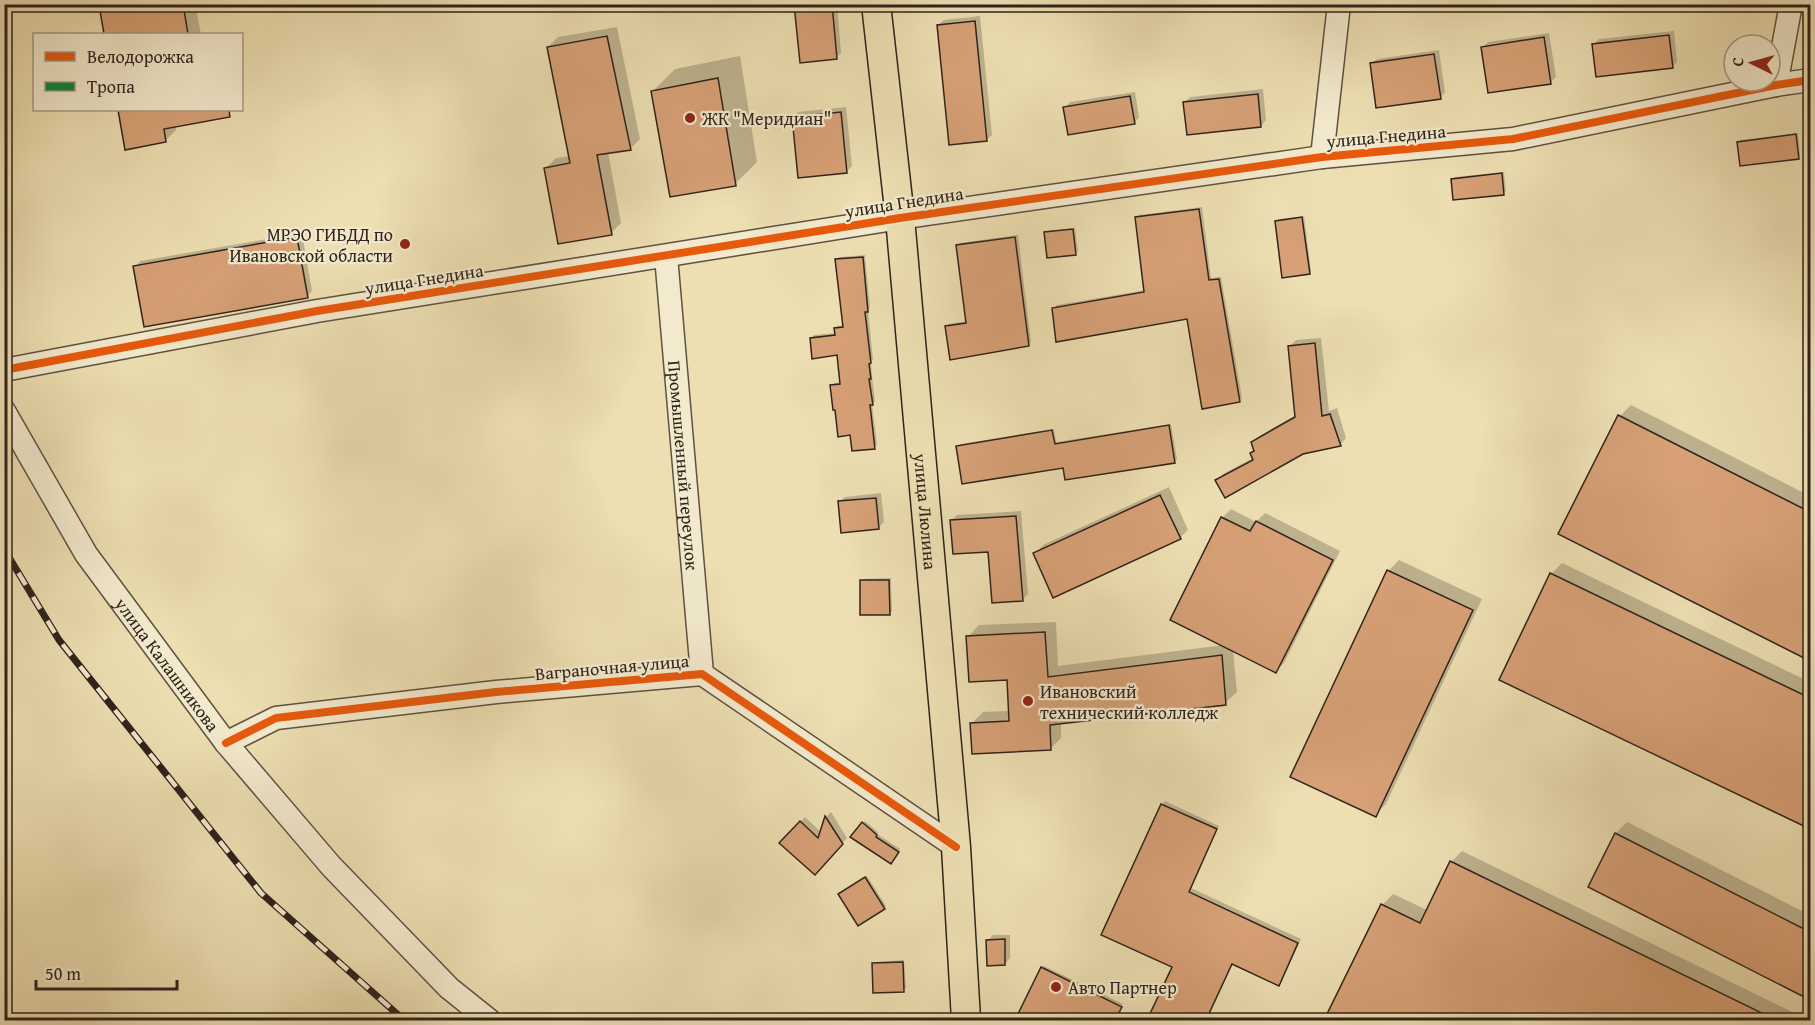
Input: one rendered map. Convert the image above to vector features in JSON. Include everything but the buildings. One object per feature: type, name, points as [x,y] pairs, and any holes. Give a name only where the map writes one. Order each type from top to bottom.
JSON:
[{"type":"main road","name":"улица Люлина","points":[[876,4],[900,218],[956,847],[966,1020]]},
{"type":"street","points":[[1322,157],[1339,4]]},
{"type":"street","points":[[1782,53],[1791,4]]},
{"type":"street","name":"улица Гнедина","points":[[1782,84],[1810,80]]},
{"type":"street","name":"улица Гнедина","points":[[4,370],[317,311],[900,218],[1322,157],[1513,139],[1737,93]]},
{"type":"street","name":"Промышленный переулок","points":[[666,255],[702,674]]},
{"type":"street","name":"улица Калашникова","points":[[4,411],[86,554],[226,743],[331,866],[449,988],[489,1020]]},
{"type":"street","name":"Ваграночная улица","points":[[226,743],[276,718],[496,693],[702,674],[956,847]]},
{"type":"railway","points":[[4,549],[59,640],[261,893],[404,1020]]},
{"type":"marked path","points":[[4,422],[9,419]]},
{"type":"cycle path","points":[[4,370],[317,311],[900,218],[1322,157],[1513,139],[1810,80]]},
{"type":"cycle path","points":[[226,743],[276,718],[496,692],[702,674],[956,847]]},
{"type":"place","name":"ЖК \"Меридиан\"","points":[[690,118]]},
{"type":"place","name":"МРЭО ГИБДД по Ивановской области","points":[[405,244]]},
{"type":"place","name":"Ивановский технический колледж","points":[[1028,701]]},
{"type":"place","name":"Авто Партнер","points":[[1056,987]]}]
